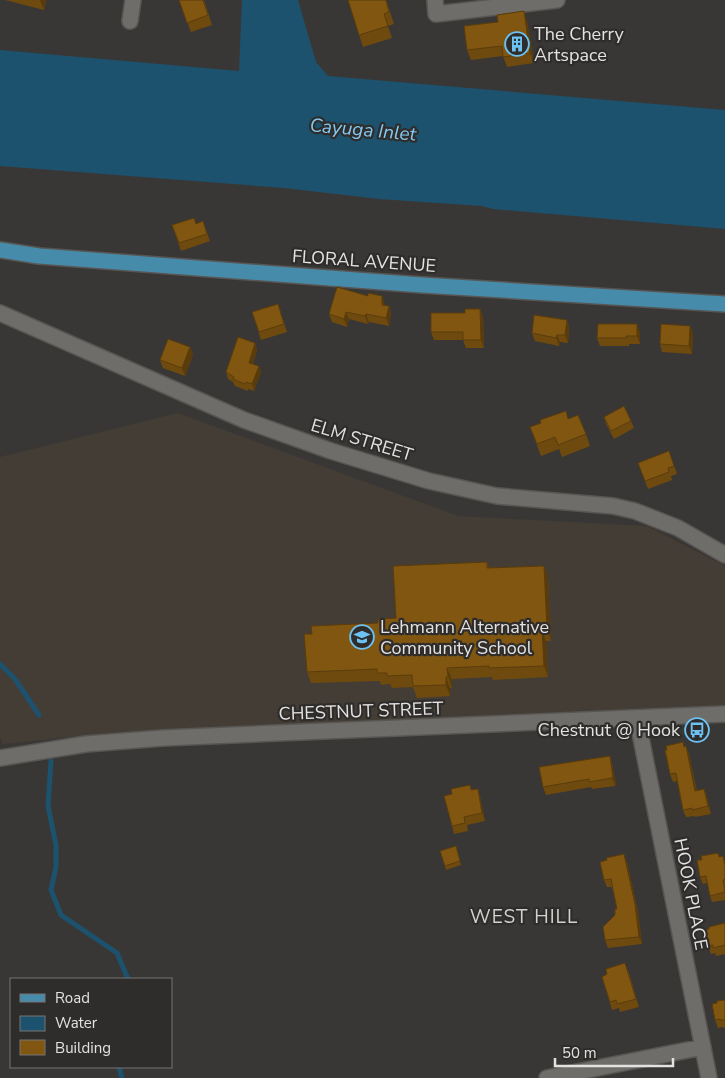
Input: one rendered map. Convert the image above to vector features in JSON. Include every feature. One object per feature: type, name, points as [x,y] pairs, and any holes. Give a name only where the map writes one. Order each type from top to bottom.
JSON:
[{"type":"main road","name":"FLORAL AVENUE","points":[[0,250],[39,256],[422,285],[725,304]]},
{"type":"street","points":[[130,21],[133,0]]},
{"type":"street","points":[[436,7],[556,0]]},
{"type":"street","name":"ELM STREET","points":[[0,313],[244,420],[331,451],[412,476],[481,493],[540,501],[613,506],[635,511],[678,528],[725,555]]},
{"type":"street","name":"CHESTNUT STREET","points":[[0,758],[86,744],[163,738],[725,714]]},
{"type":"street","name":"HOOK PLACE","points":[[637,718],[709,1078]]},
{"type":"street","points":[[547,1078],[703,1047]]},
{"type":"shaded area","name":"Lehmann Alternative Community School","points":[[178,413],[458,516],[647,526],[725,566],[725,708],[81,736],[3,744],[0,737],[0,457]]},
{"type":"water","name":"Cayuga Inlet","points":[[242,0],[298,0],[316,62],[328,76],[725,110],[725,229],[493,209],[482,206],[379,199],[284,188],[0,166],[0,50],[239,71]]},
{"type":"building","points":[[179,0],[203,0],[208,15],[187,23]]},
{"type":"building","points":[[348,0],[386,0],[389,12],[384,14],[388,26],[359,35]]},
{"type":"building","points":[[524,11],[530,53],[503,57],[502,46],[467,50],[464,26],[498,22],[497,15]]},
{"type":"building","points":[[194,218],[196,224],[203,221],[207,234],[179,243],[172,225]]},
{"type":"building","points":[[337,287],[368,296],[368,293],[382,296],[382,305],[389,306],[386,318],[346,312],[344,319],[329,314]]},
{"type":"building","points":[[278,304],[284,324],[259,332],[252,312]]},
{"type":"building","points":[[465,309],[480,309],[481,340],[463,340],[463,332],[431,332],[431,313],[465,313]]},
{"type":"building","points":[[534,315],[567,320],[565,335],[557,335],[556,338],[532,333]]},
{"type":"building","points":[[598,324],[637,324],[637,336],[597,338]]},
{"type":"building","points":[[661,324],[690,326],[689,346],[660,344]]},
{"type":"building","points":[[238,337],[255,343],[249,363],[259,366],[252,384],[246,382],[245,384],[233,379],[234,377],[226,372]]},
{"type":"building","points":[[168,339],[190,347],[182,368],[160,360]]},
{"type":"building","points":[[624,406],[631,421],[611,431],[604,417]]},
{"type":"building","points":[[566,411],[568,419],[578,415],[586,434],[558,445],[555,437],[537,444],[530,427],[541,423],[540,420]]},
{"type":"building","points":[[669,451],[674,466],[668,468],[669,472],[645,481],[638,463]]},
{"type":"building","points":[[487,562],[487,568],[544,566],[547,629],[542,630],[544,666],[447,668],[446,685],[413,686],[412,675],[387,676],[387,673],[377,673],[377,669],[307,672],[304,634],[312,634],[311,626],[378,623],[378,619],[396,618],[393,566]]},
{"type":"building","points":[[683,742],[684,747],[686,746],[695,791],[704,789],[708,806],[683,810],[676,773],[670,774],[665,750],[667,750],[666,746]]},
{"type":"building","points":[[610,756],[612,778],[589,782],[589,779],[543,787],[539,767]]},
{"type":"building","points":[[470,785],[471,790],[478,789],[482,813],[464,817],[465,823],[452,826],[444,796],[452,794],[451,789]]},
{"type":"building","points":[[456,846],[460,861],[445,866],[440,851]]},
{"type":"building","points":[[718,853],[719,857],[723,856],[725,866],[725,879],[723,880],[725,892],[710,896],[706,876],[700,877],[697,860],[702,860],[701,856]]},
{"type":"building","points":[[624,854],[635,904],[639,937],[605,940],[603,927],[615,915],[615,909],[617,909],[611,879],[604,880],[600,862],[607,860],[606,858]]},
{"type":"building","points":[[725,923],[725,945],[713,948],[713,945],[708,946],[704,930]]},
{"type":"building","points":[[625,963],[636,999],[617,1004],[616,1000],[610,1002],[602,977],[607,974],[606,969]]},
{"type":"building","points":[[725,1000],[725,1020],[715,1020],[712,1004]]},
{"type":"waterway","points":[[0,664],[15,679],[39,715]]},
{"type":"waterway","points":[[51,761],[48,806],[56,845],[56,867],[51,890],[61,915],[117,953],[128,978]]},
{"type":"waterway","points":[[119,1068],[122,1078]]},
{"type":"place","name":"The Cherry Artspace","points":[[517,44]]},
{"type":"place","name":"Lehmann Alternative Community School","points":[[362,637]]},
{"type":"place","name":"Chestnut @ Hook","points":[[697,730]]},
{"type":"district","name":"WEST HILL","points":[[524,916]]}]
